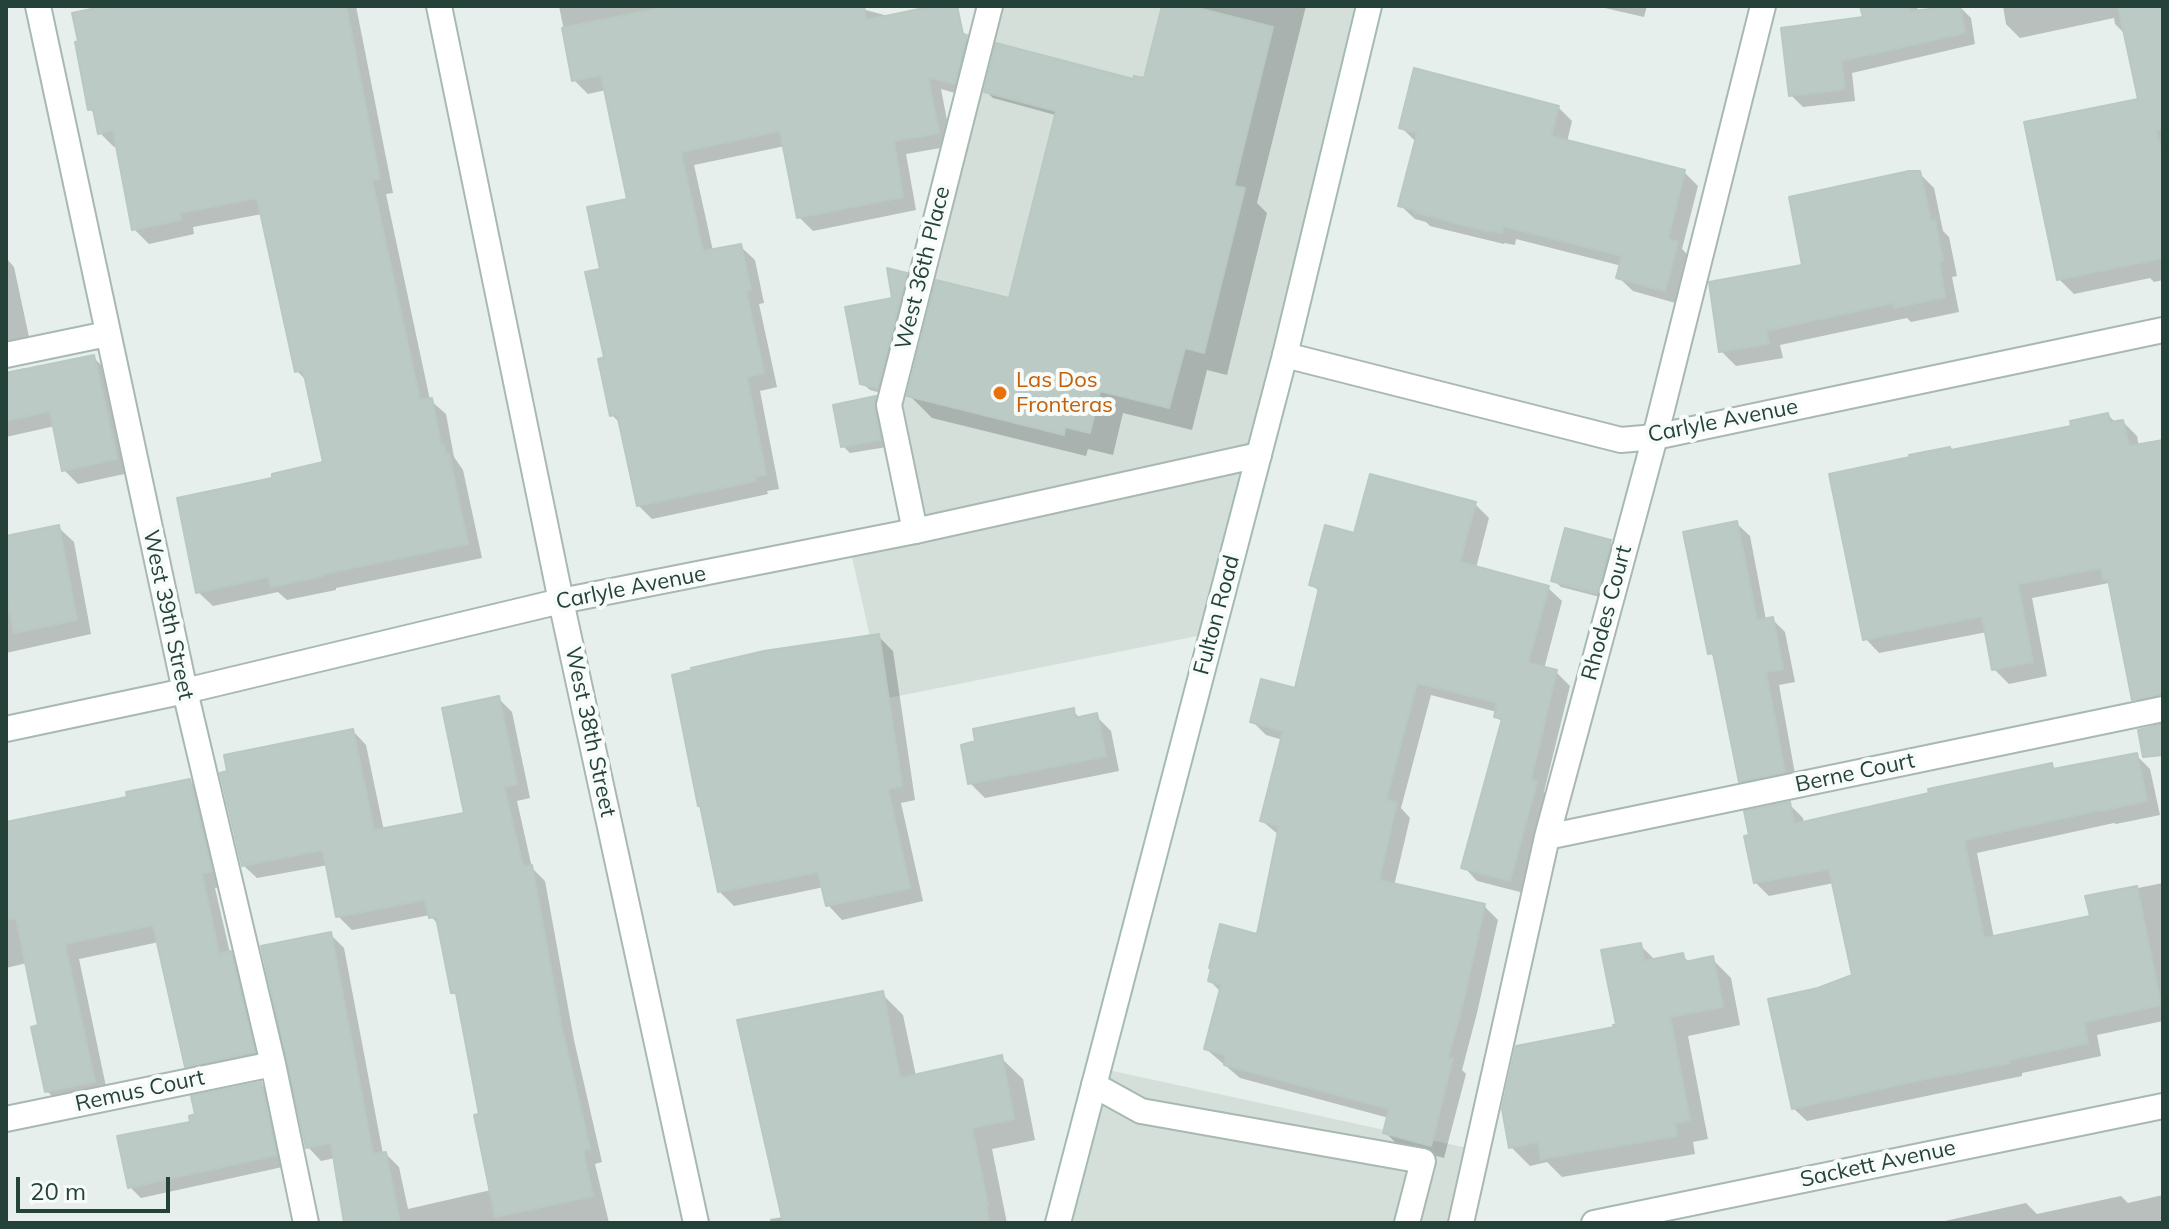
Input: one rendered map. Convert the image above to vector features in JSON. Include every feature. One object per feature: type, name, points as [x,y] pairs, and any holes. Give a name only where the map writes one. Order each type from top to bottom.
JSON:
[{"type":"street","name":"West 39th Street","points":[[38,6],[185,691],[273,1064],[306,1223]]},
{"type":"street","name":"West 38th Street","points":[[439,6],[561,601],[696,1223]]},
{"type":"street","name":"West 36th Place","points":[[915,531],[889,405],[990,6]]},
{"type":"street","name":"Fulton Road","points":[[1058,1223],[1285,355],[1369,6]]},
{"type":"street","name":"Rhodes Court","points":[[1461,1223],[1547,837],[1655,437],[1763,6]]},
{"type":"street","name":"Carlyle Avenue","points":[[1285,355],[1621,440],[1655,437],[2163,330]]},
{"type":"street","points":[[6,355],[107,334]]},
{"type":"street","name":"Carlyle Avenue","points":[[6,729],[185,691],[561,601],[915,531],[1259,455]]},
{"type":"street","name":"Berne Court","points":[[1547,837],[2163,709]]},
{"type":"street","name":"Remus Court","points":[[6,1119],[273,1064]]},
{"type":"street","points":[[1094,1085],[1141,1111],[1423,1161],[1407,1223]]},
{"type":"street","name":"Sackett Avenue","points":[[1594,1223],[2163,1106]]},
{"type":"shaded area","points":[[990,6],[1369,6],[1212,633],[884,699],[849,544],[915,530],[889,405]]},
{"type":"shaded area","points":[[1099,1068],[1477,1150],[1461,1223],[1058,1223]]},
{"type":"building","points":[[106,6],[346,6],[380,179],[372,180],[420,400],[432,398],[441,445],[444,444],[446,454],[449,454],[468,544],[271,587],[268,577],[196,593],[177,498],[272,478],[272,474],[323,462],[303,370],[295,372],[257,198],[180,213],[181,220],[132,230],[113,130],[98,134],[93,109],[88,110],[75,42],[78,41],[72,13]]},
{"type":"building","points":[[669,6],[864,6],[866,20],[934,6],[957,6],[963,34],[967,35],[955,84],[928,77],[939,133],[894,141],[903,197],[797,218],[780,131],[681,152],[703,251],[741,244],[751,290],[746,291],[764,373],[747,377],[766,475],[754,477],[756,481],[637,506],[617,414],[610,416],[598,359],[604,357],[585,272],[600,269],[587,207],[627,199],[601,75],[572,81],[562,28]]},
{"type":"building","points":[[1162,6],[1190,6],[1273,27],[1234,186],[1245,188],[1204,353],[1185,348],[1169,408],[1100,391],[1090,433],[1065,427],[1064,435],[907,396],[936,280],[1009,298],[1056,111],[984,92],[996,43],[1133,79],[1134,76],[1144,78]]},
{"type":"building","points":[[1860,6],[1909,6],[1910,11],[1960,6],[1965,33],[1841,61],[1845,89],[1789,96],[1781,28],[1863,17]]},
{"type":"building","points":[[2118,6],[2163,6],[2163,129],[2156,130],[2163,154],[2163,258],[2057,280],[2024,122],[2138,99]]},
{"type":"building","points":[[1414,68],[1559,106],[1551,136],[1685,170],[1668,239],[1678,242],[1665,291],[1616,278],[1622,256],[1503,226],[1502,233],[1490,232],[1398,206],[1417,133],[1399,128]]},
{"type":"building","points":[[1920,171],[1931,221],[1935,220],[1943,261],[1939,262],[1945,297],[1894,308],[1893,303],[1766,331],[1769,344],[1719,352],[1709,282],[1802,265],[1789,197]]},
{"type":"building","points":[[887,268],[907,273],[878,388],[860,384],[845,307],[892,298]]},
{"type":"building","points":[[94,355],[117,459],[62,471],[50,411],[6,421],[6,373]]},
{"type":"building","points":[[876,396],[874,408],[881,440],[841,447],[833,405]]},
{"type":"building","points":[[2108,413],[2110,422],[2123,420],[2129,446],[2163,440],[2163,694],[2132,700],[2108,579],[2103,580],[2101,568],[2018,584],[2033,662],[1992,670],[1982,616],[1863,640],[1829,474],[1909,455],[1950,447],[1951,450],[2071,426],[2070,421]]},
{"type":"building","points":[[1370,474],[1476,502],[1460,562],[1549,586],[1528,663],[1557,670],[1531,780],[1537,782],[1510,881],[1461,868],[1502,719],[1494,717],[1497,703],[1417,683],[1386,800],[1397,802],[1379,880],[1485,904],[1431,1146],[1383,1133],[1389,1109],[1224,1065],[1226,1055],[1204,1049],[1221,985],[1208,981],[1220,924],[1257,934],[1279,826],[1260,821],[1283,731],[1250,722],[1261,679],[1295,688],[1319,588],[1309,585],[1325,525],[1354,533]]},
{"type":"building","points":[[1737,521],[1757,620],[1773,617],[1783,669],[1766,672],[1785,772],[1739,782],[1713,653],[1708,654],[1683,532]]},
{"type":"building","points":[[59,525],[77,620],[14,633],[6,594],[6,536]]},
{"type":"building","points":[[1565,528],[1611,540],[1597,593],[1551,581]]},
{"type":"building","points":[[879,634],[902,786],[888,789],[910,888],[826,906],[818,872],[718,892],[672,675],[764,651]]},
{"type":"building","points":[[499,696],[517,784],[504,787],[523,866],[532,865],[561,1024],[590,1149],[583,1150],[593,1196],[495,1217],[474,1115],[479,1114],[456,993],[451,993],[436,917],[429,918],[425,900],[336,917],[323,850],[242,866],[220,773],[227,771],[224,755],[353,729],[374,830],[464,813],[442,708]]},
{"type":"building","points":[[1074,708],[1075,718],[1097,713],[1106,756],[968,784],[961,745],[975,741],[973,729]]},
{"type":"building","points":[[2163,724],[2163,755],[2143,757],[2138,730]]},
{"type":"building","points":[[2137,753],[2147,801],[1964,840],[1984,938],[2090,916],[2085,896],[2137,886],[2161,1005],[2084,1022],[2088,1043],[2009,1060],[2010,1063],[1792,1109],[1768,999],[1818,988],[1852,975],[1829,869],[1754,883],[1744,836],[1749,835],[1744,811],[1790,802],[1794,824],[1929,793],[1928,789],[2052,763],[2053,769]]},
{"type":"building","points":[[190,779],[212,871],[202,873],[219,954],[231,951],[255,1052],[185,1067],[153,925],[65,944],[95,1082],[45,1092],[31,1027],[38,1025],[16,918],[6,920],[6,822],[127,797],[126,792]]},
{"type":"building","points":[[331,932],[373,1154],[386,1152],[400,1223],[344,1223],[331,1143],[306,1148],[261,946]]},
{"type":"building","points":[[1641,943],[1644,961],[1683,953],[1685,962],[1713,956],[1723,1007],[1670,1017],[1690,1120],[1675,1123],[1677,1136],[1541,1159],[1538,1142],[1509,1148],[1502,1109],[1516,1046],[1614,1027],[1616,1024],[1601,950]]},
{"type":"building","points":[[883,991],[900,1078],[1002,1055],[1014,1119],[972,1128],[989,1223],[783,1223],[737,1020]]},
{"type":"building","points":[[261,1082],[277,1155],[128,1188],[117,1136],[190,1122],[189,1116],[195,1114],[191,1096]]},
{"type":"place","name":"Las Dos Fronteras","points":[[1000,393]]}]
